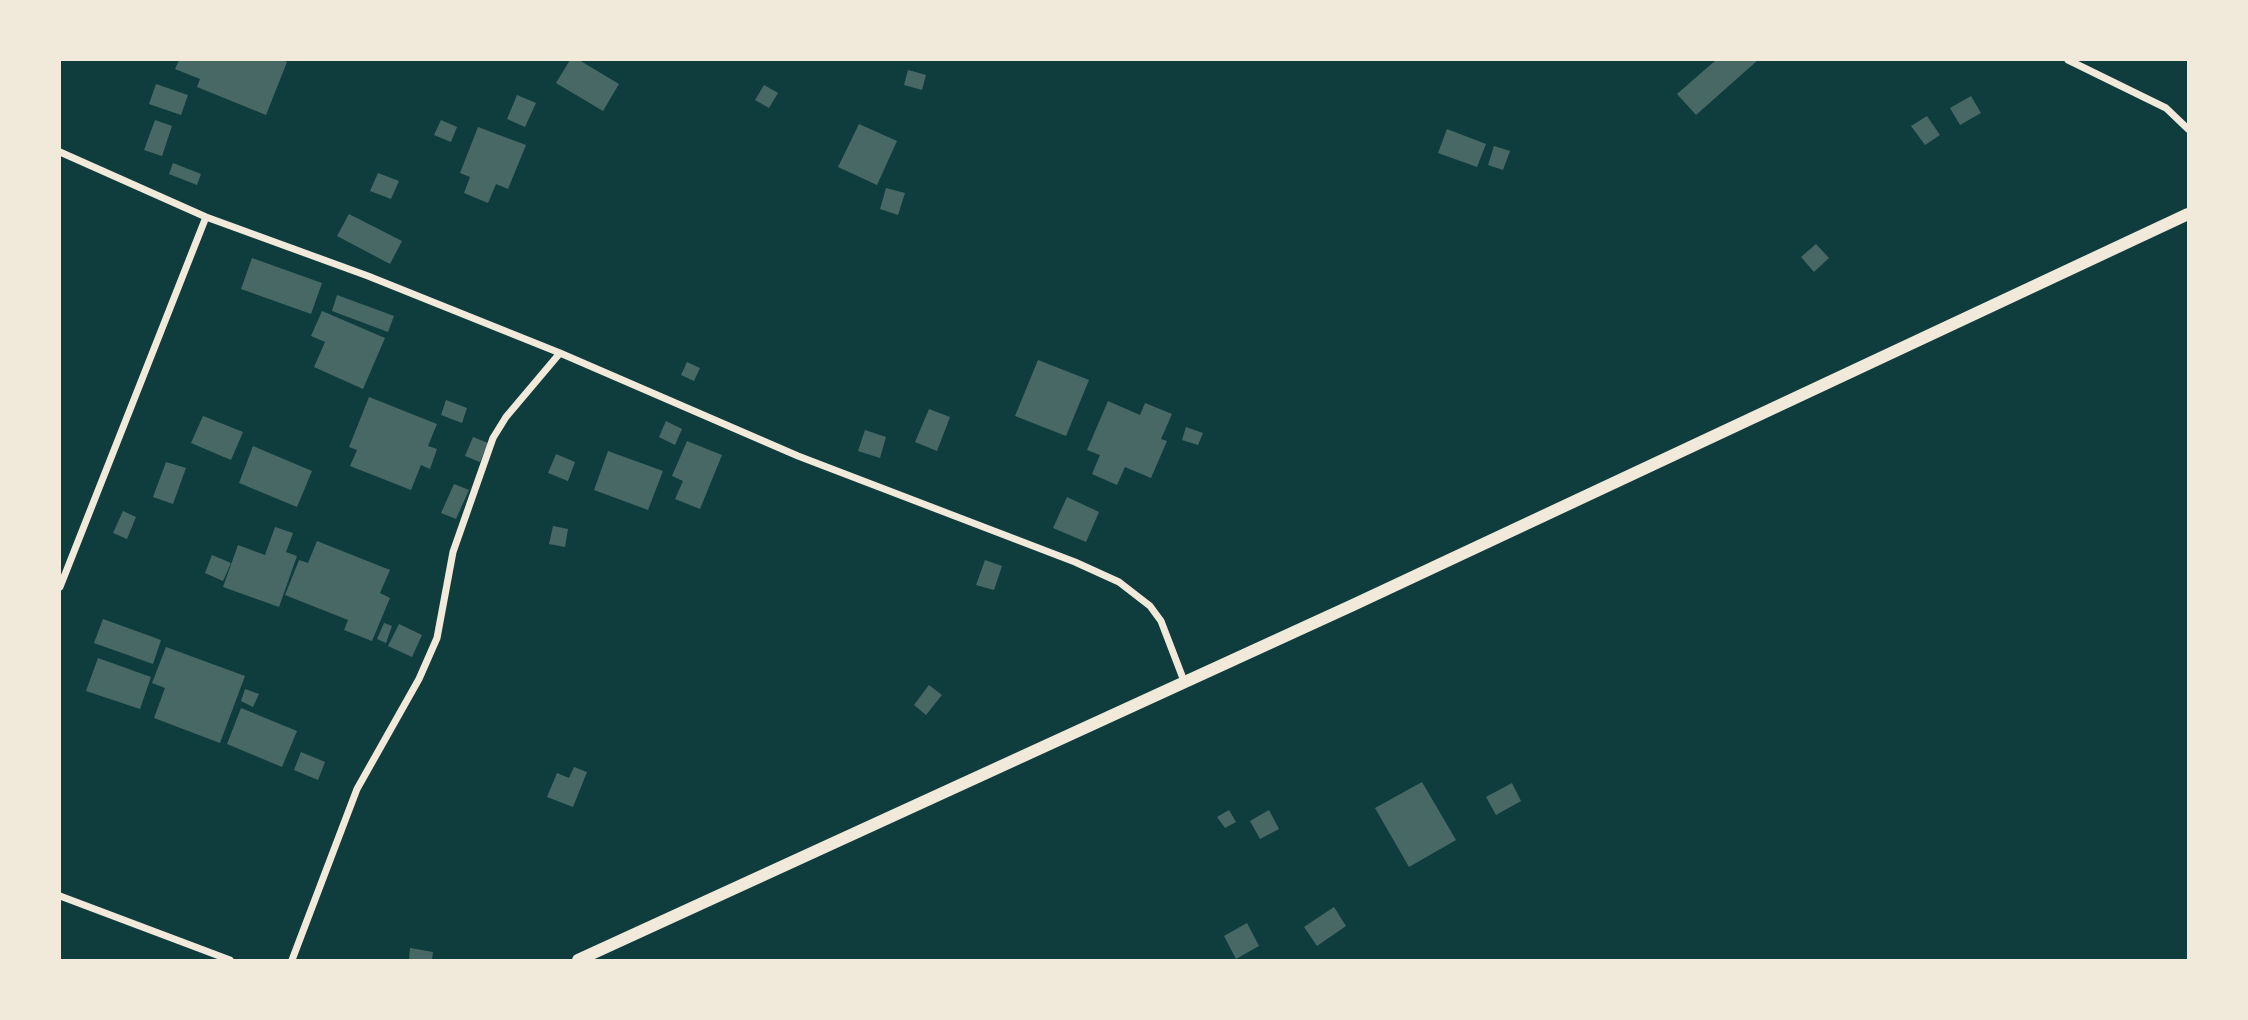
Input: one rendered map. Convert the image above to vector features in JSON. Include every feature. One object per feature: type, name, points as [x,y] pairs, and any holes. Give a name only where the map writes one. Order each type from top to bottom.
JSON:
[{"type":"street","points":[[2068,60],[2166,108],[2189,129]]},
{"type":"street","points":[[60,152],[206,217],[368,276],[559,353],[798,456],[1075,562],[1119,582],[1143,600],[1161,621],[1184,681]]},
{"type":"street","points":[[578,961],[2189,214]]},
{"type":"street","points":[[60,587],[206,217]]},
{"type":"street","points":[[292,961],[357,789],[419,679],[437,638],[453,552],[493,438],[506,417],[559,353]]},
{"type":"street","points":[[60,896],[229,961]]},
{"type":"building","points":[[179,60],[287,62],[266,115],[197,87],[200,79],[175,69]]},
{"type":"building","points":[[570,60],[579,60],[619,84],[603,111],[556,83]]},
{"type":"building","points":[[1716,60],[1758,60],[1696,115],[1677,94]]},
{"type":"building","points":[[908,70],[926,75],[922,90],[904,85]]},
{"type":"building","points":[[156,84],[188,95],[181,115],[149,104]]},
{"type":"building","points":[[764,85],[778,93],[769,108],[755,100]]},
{"type":"building","points":[[517,95],[536,103],[525,127],[507,119]]},
{"type":"building","points":[[1971,96],[1981,113],[1960,125],[1950,108]]},
{"type":"building","points":[[1927,116],[1940,135],[1925,145],[1911,126]]},
{"type":"building","points":[[155,120],[172,126],[162,156],[144,150]]},
{"type":"building","points":[[441,120],[457,127],[451,142],[434,135]]},
{"type":"building","points":[[859,124],[897,141],[877,185],[838,167]]},
{"type":"building","points":[[478,127],[526,145],[508,189],[496,184],[488,203],[464,193],[470,177],[460,173]]},
{"type":"building","points":[[1447,129],[1486,144],[1477,167],[1438,153]]},
{"type":"building","points":[[1494,146],[1510,151],[1503,170],[1488,165]]},
{"type":"building","points":[[173,163],[201,174],[197,185],[169,174]]},
{"type":"building","points":[[378,173],[399,181],[391,199],[370,191]]},
{"type":"building","points":[[886,188],[905,193],[898,215],[880,209]]},
{"type":"building","points":[[349,214],[402,241],[390,264],[337,236]]},
{"type":"building","points":[[1816,244],[1829,258],[1814,272],[1801,257]]},
{"type":"building","points":[[252,258],[322,283],[311,314],[241,289]]},
{"type":"building","points":[[337,295],[394,316],[388,332],[332,311]]},
{"type":"building","points":[[322,311],[385,338],[363,389],[314,367],[325,342],[311,336]]},
{"type":"building","points":[[1038,360],[1089,380],[1066,436],[1015,416]]},
{"type":"building","points":[[687,362],[700,368],[694,381],[681,375]]},
{"type":"building","points":[[369,397],[437,424],[428,446],[437,449],[430,469],[421,465],[411,490],[350,466],[357,450],[349,447]]},
{"type":"building","points":[[446,400],[467,408],[462,423],[441,415]]},
{"type":"building","points":[[1108,401],[1140,415],[1145,403],[1172,414],[1161,439],[1167,441],[1151,478],[1125,467],[1117,485],[1092,474],[1100,455],[1087,450]]},
{"type":"building","points":[[929,409],[950,417],[937,451],[915,442]]},
{"type":"building","points":[[203,416],[243,432],[231,460],[191,443]]},
{"type":"building","points":[[666,421],[682,429],[675,445],[659,437]]},
{"type":"building","points":[[1186,427],[1203,433],[1198,445],[1182,440]]},
{"type":"building","points":[[865,430],[886,437],[880,458],[858,451]]},
{"type":"building","points":[[473,437],[488,443],[480,462],[465,456]]},
{"type":"building","points":[[687,441],[722,455],[700,509],[675,499],[683,481],[672,476]]},
{"type":"building","points":[[253,446],[312,471],[297,507],[239,483]]},
{"type":"building","points":[[608,451],[663,471],[648,510],[594,490]]},
{"type":"building","points":[[556,454],[575,462],[568,481],[548,473]]},
{"type":"building","points":[[166,462],[186,468],[173,504],[153,497]]},
{"type":"building","points":[[454,484],[469,490],[456,519],[441,513]]},
{"type":"building","points":[[1067,497],[1099,512],[1086,542],[1053,528]]},
{"type":"building","points":[[123,511],[136,517],[127,539],[113,533]]},
{"type":"building","points":[[553,526],[568,529],[565,547],[549,544]]},
{"type":"building","points":[[275,527],[293,533],[286,552],[297,556],[279,607],[223,587],[238,545],[265,555]]},
{"type":"building","points":[[317,541],[390,570],[380,593],[390,598],[372,641],[344,630],[348,620],[285,595],[299,560],[308,563]]},
{"type":"building","points":[[212,555],[231,563],[223,581],[205,573]]},
{"type":"building","points":[[985,560],[1002,566],[994,590],[976,585]]},
{"type":"building","points":[[103,619],[161,640],[153,664],[94,643]]},
{"type":"building","points":[[384,623],[392,626],[386,643],[377,639]]},
{"type":"building","points":[[399,624],[422,635],[412,657],[388,646]]},
{"type":"building","points":[[166,647],[245,676],[220,743],[154,718],[165,688],[152,683]]},
{"type":"building","points":[[98,658],[151,677],[140,709],[86,691]]},
{"type":"building","points":[[929,685],[942,695],[926,715],[914,705]]},
{"type":"building","points":[[245,689],[259,694],[253,707],[241,701]]},
{"type":"building","points":[[241,708],[297,731],[282,767],[227,744]]},
{"type":"building","points":[[301,752],[325,762],[318,780],[294,770]]},
{"type":"building","points":[[574,767],[587,772],[573,807],[547,797],[557,773],[569,778]]},
{"type":"building","points":[[1422,782],[1456,840],[1409,867],[1375,808]]},
{"type":"building","points":[[1512,783],[1521,801],[1496,815],[1486,797]]},
{"type":"building","points":[[1229,810],[1236,822],[1225,828],[1217,817]]},
{"type":"building","points":[[1269,810],[1279,829],[1260,839],[1250,821]]},
{"type":"building","points":[[1334,907],[1346,926],[1317,946],[1304,927]]},
{"type":"building","points":[[1247,923],[1259,946],[1236,959],[1224,936]]},
{"type":"building","points":[[410,948],[433,952],[432,960],[409,960]]}]
